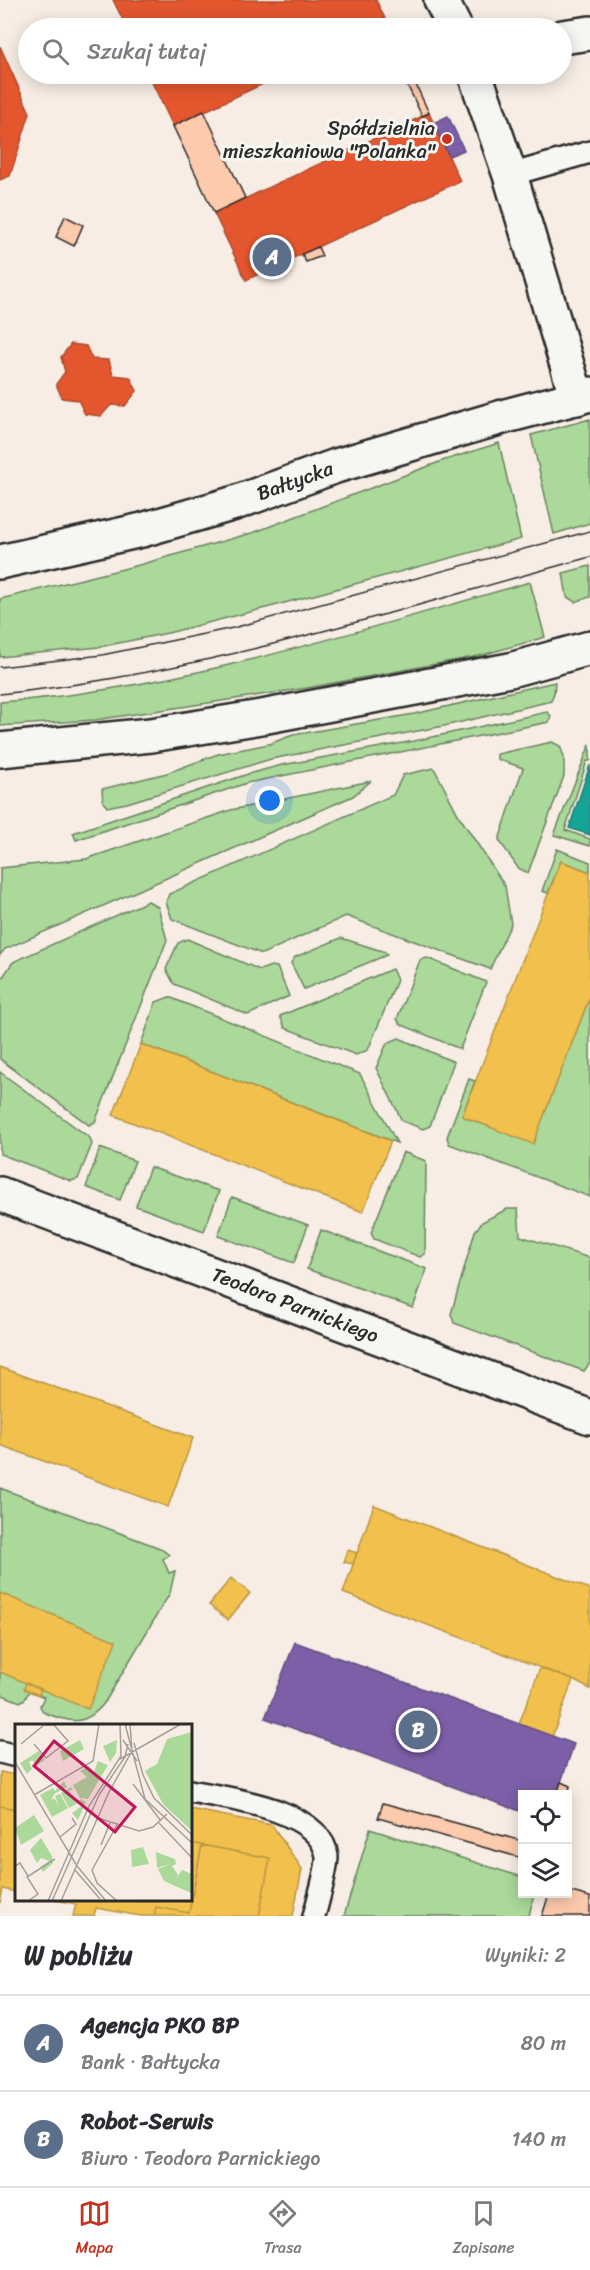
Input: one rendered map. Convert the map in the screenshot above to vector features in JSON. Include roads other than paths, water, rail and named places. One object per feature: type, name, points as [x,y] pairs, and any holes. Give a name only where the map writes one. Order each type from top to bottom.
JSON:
[{"type":"main road","points":[[441,0],[450,18]]},
{"type":"main road","points":[[572,35],[590,33]]},
{"type":"main road","points":[[478,84],[584,396]]},
{"type":"main road","name":"Bałtycka","points":[[0,562],[152,527],[235,503],[336,466],[498,418],[584,396]]},
{"type":"main road","points":[[0,750],[151,735],[267,716],[510,670],[590,648]]},
{"type":"main road","name":"Teodora Parnickiego","points":[[0,1194],[590,1417]]},
{"type":"lane","points":[[510,175],[590,152]]},
{"type":"lane","points":[[0,1752],[15,1756]]},
{"type":"lane","points":[[192,1791],[271,1808],[296,1819],[317,1836],[327,1857],[314,1916]]},
{"type":"tram line","points":[[0,667],[102,655],[233,628],[590,531]]},
{"type":"tram line","points":[[0,694],[75,685],[224,656],[298,638],[590,557]]},
{"type":"place","name":"Spółdzielnia mieszkaniowa \"Polanka\"","points":[[447,139]]},
{"type":"place","name":"Agencja PKO BP","points":[[272,257]]},
{"type":"place","name":"Robot-Serwis","points":[[418,1730]]}]
